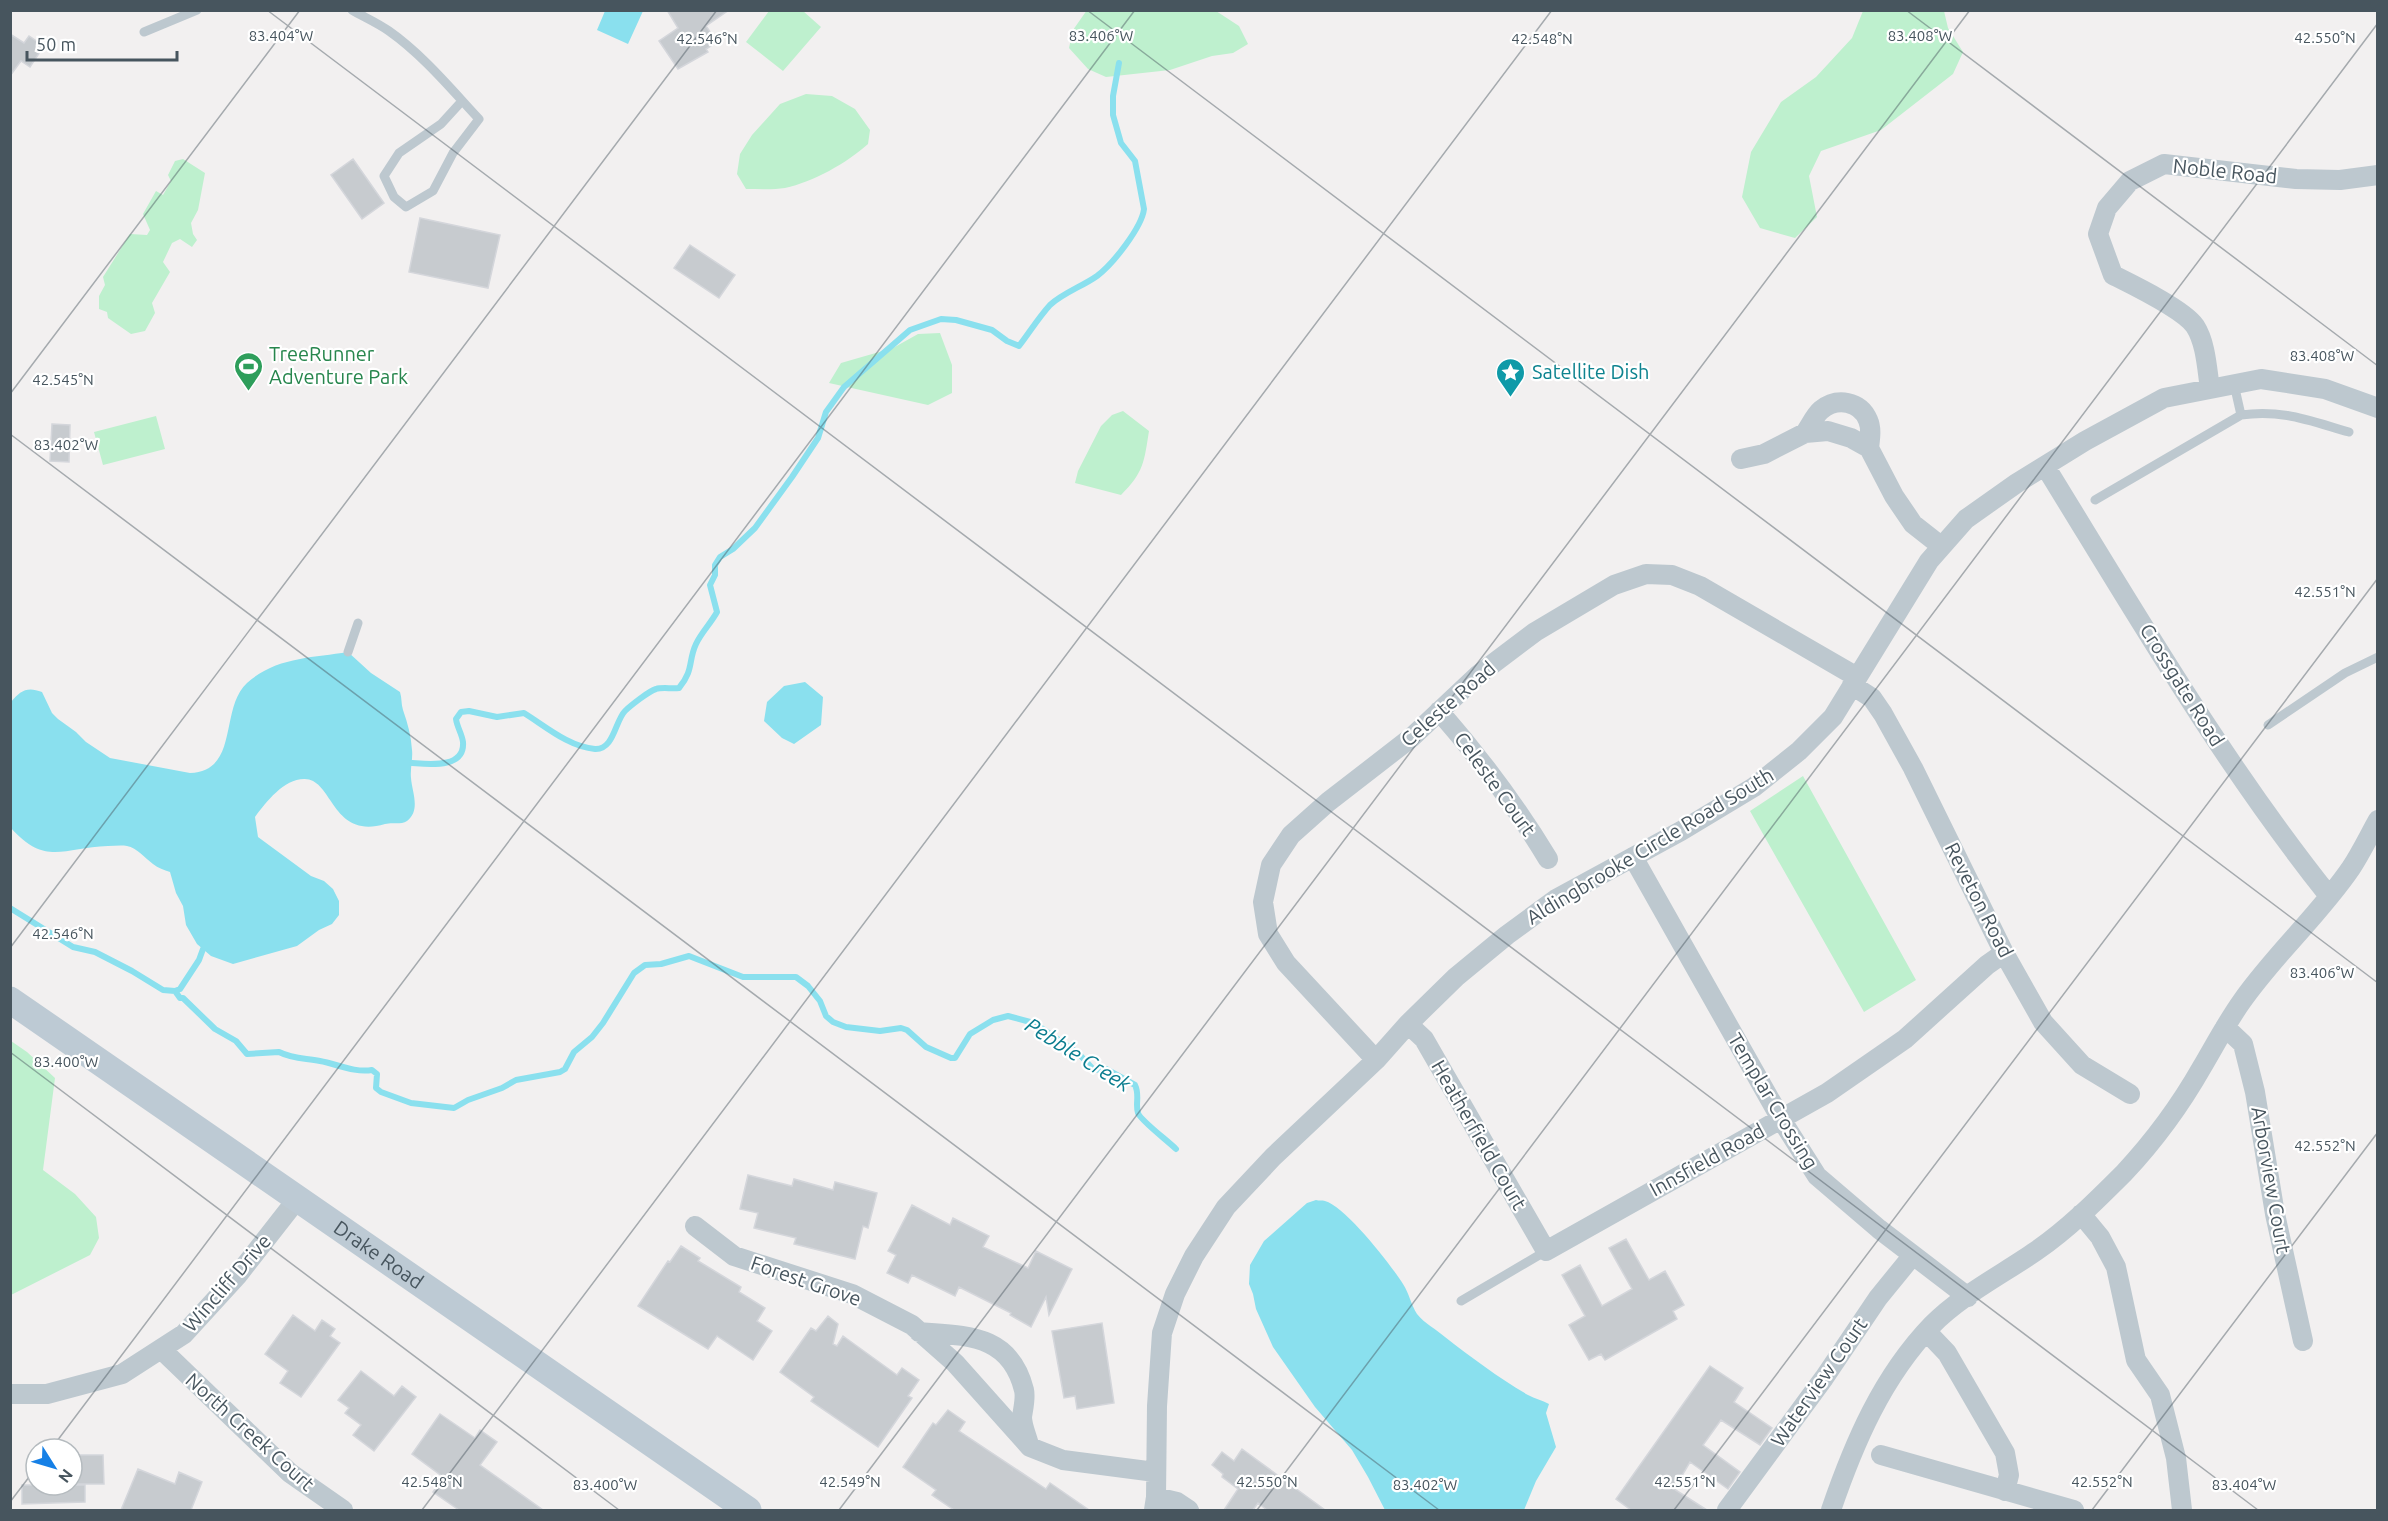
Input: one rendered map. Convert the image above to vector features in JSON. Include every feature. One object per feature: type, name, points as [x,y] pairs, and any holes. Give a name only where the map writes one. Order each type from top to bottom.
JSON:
[{"type":"street","name":"Noble Road","points":[[2210,389],[2201,341],[2194,325],[2160,299],[2113,275],[2098,234],[2107,208],[2130,181],[2164,164],[2296,179],[2340,180],[2378,175]]},
{"type":"street","name":"Aldingbrooke Circle Road South","points":[[1155,1504],[1162,1332],[1175,1294],[1194,1257],[1226,1207],[1273,1157],[1376,1060],[1408,1024],[1456,977],[1507,934],[1556,899],[1754,787],[1799,752],[1833,717],[1917,579],[1941,546],[1966,519],[2085,441],[2164,398],[2261,379],[2325,389],[2378,408]]},
{"type":"street","points":[[1805,433],[1820,411],[1832,404],[1846,402],[1859,407],[1868,420],[1871,435],[1869,448]]},
{"type":"street","points":[[1740,459],[1764,454],[1805,433],[1828,431],[1851,438],[1869,448],[1894,496],[1913,525],[1941,546]]},
{"type":"street","name":"Crossgate Road","points":[[2045,466],[2192,703],[2298,857],[2329,896]]},
{"type":"street","name":"Celeste Road","points":[[1376,1060],[1286,963],[1268,934],[1263,902],[1271,865],[1291,835],[1328,802],[1412,737],[1478,675],[1535,632],[1614,585],[1646,574],[1672,575],[1700,586],[1855,681]]},
{"type":"street","name":"Reveton Road","points":[[1855,681],[1872,698],[1883,714],[1913,768],[2004,953],[2043,1022],[2082,1065],[2130,1094]]},
{"type":"street","name":"Celeste Court","points":[[1439,711],[1479,757],[1521,815],[1548,859]]},
{"type":"street","points":[[1831,1510],[1847,1461],[1875,1403],[1897,1368],[1934,1323],[2067,1228],[2125,1171],[2168,1119],[2201,1070],[2225,1027],[2264,971],[2352,867],[2378,820]]},
{"type":"street","name":"Templar Crossing","points":[[1633,857],[1781,1119],[1817,1176],[1968,1297]]},
{"type":"street","name":"Innsfield Road","points":[[1546,1251],[1827,1092],[1905,1039],[1987,964],[2004,953]]},
{"type":"street","name":"Drake Road","points":[[10,1000],[748,1510]]},
{"type":"street","name":"Heatherfield Court","points":[[1408,1024],[1424,1039],[1546,1251]]},
{"type":"street","name":"Arborview Court","points":[[2225,1027],[2243,1044],[2255,1092],[2275,1214],[2303,1341]]},
{"type":"street","name":"Wincliff Drive","points":[[10,1394],[47,1394],[122,1374],[184,1334],[237,1276],[298,1198]]},
{"type":"street","points":[[2081,1214],[2100,1237],[2116,1267],[2136,1360],[2160,1395],[2176,1458],[2182,1510]]},
{"type":"street","name":"Forest Grove","points":[[695,1226],[734,1256],[852,1294],[912,1326],[955,1363],[1030,1447],[1064,1460],[1155,1472]]},
{"type":"street","name":"Waterview Court","points":[[1727,1510],[1824,1378],[1878,1298],[1913,1255]]},
{"type":"street","name":"Forest Grove","points":[[919,1332],[964,1335],[992,1343],[1016,1367],[1025,1392],[1022,1421],[1030,1447]]},
{"type":"street","points":[[1926,1332],[1947,1353],[2005,1453],[2009,1475],[2006,1491]]},
{"type":"street","name":"North Creek Court","points":[[160,1349],[290,1473],[343,1510]]},
{"type":"street","points":[[1881,1455],[2074,1510]]},
{"type":"street","points":[[1155,1504],[1176,1502],[1189,1510]]},
{"type":"lane","points":[[144,32],[197,10]]},
{"type":"lane","points":[[352,10],[389,30],[462,101],[479,119],[453,153],[433,191],[406,207],[394,197],[384,176],[399,153],[441,124],[462,101]]},
{"type":"lane","points":[[2234,384],[2241,415]]},
{"type":"lane","points":[[2095,500],[2241,415],[2261,412],[2281,413],[2349,432]]},
{"type":"lane","points":[[348,652],[358,622]]},
{"type":"lane","points":[[2268,725],[2345,673],[2378,657]]},
{"type":"lane","points":[[1461,1301],[1546,1251]]},
{"type":"green space","points":[[1087,10],[1216,11],[1239,26],[1248,44],[1233,53],[1212,56],[1170,70],[1106,77],[1088,69],[1069,48],[1073,30]]},
{"type":"green space","points":[[769,11],[803,11],[821,27],[783,71],[746,42]]},
{"type":"green space","points":[[1863,11],[1944,11],[1948,28],[1963,52],[1953,74],[1881,130],[1821,151],[1809,176],[1817,217],[1795,238],[1760,228],[1742,197],[1751,152],[1781,102],[1816,77],[1852,38]]},
{"type":"green space","points":[[806,94],[832,96],[855,109],[870,130],[868,144],[840,165],[807,181],[780,189],[746,189],[737,174],[740,154],[752,135],[780,104]]},
{"type":"green space","points":[[183,159],[205,173],[198,210],[191,223],[197,240],[192,247],[180,239],[172,243],[163,262],[170,272],[152,303],[155,313],[145,331],[131,334],[108,318],[107,312],[99,309],[99,296],[105,285],[103,277],[130,234],[147,235],[150,230],[143,214],[156,191],[163,195],[171,181],[168,175],[175,161]]},
{"type":"green space","points":[[940,333],[952,365],[952,393],[928,405],[829,383],[841,363],[893,348],[918,334]]},
{"type":"green space","points":[[1123,411],[1149,431],[1139,473],[1121,495],[1075,483],[1078,471],[1101,426],[1112,415]]},
{"type":"green space","points":[[156,416],[165,449],[103,465],[94,432]]},
{"type":"green space","points":[[1803,776],[1916,980],[1864,1012],[1750,811]]},
{"type":"green space","points":[[11,1041],[27,1052],[55,1078],[43,1170],[75,1194],[96,1217],[99,1238],[90,1255],[11,1295]]},
{"type":"water","points":[[605,11],[643,11],[628,44],[597,30]]},
{"type":"water","points":[[348,652],[371,673],[400,692],[412,745],[411,775],[415,801],[414,812],[405,822],[367,827],[354,824],[343,817],[314,781],[304,779],[289,783],[276,792],[264,805],[255,817],[258,837],[311,876],[324,881],[333,889],[339,901],[339,915],[332,924],[319,930],[297,946],[233,964],[211,956],[197,944],[186,925],[183,906],[176,893],[170,872],[161,869],[127,846],[45,851],[23,840],[11,828],[11,702],[21,692],[32,689],[42,692],[52,713],[58,719],[110,758],[190,773],[206,770],[216,762],[223,750],[233,708],[239,694],[258,674],[282,663]]},
{"type":"water","points":[[805,682],[823,697],[821,725],[794,744],[782,738],[764,721],[767,702],[784,686]]},
{"type":"water","points":[[1316,1200],[1325,1201],[1334,1206],[1356,1225],[1403,1284],[1417,1314],[1423,1321],[1507,1382],[1549,1404],[1546,1413],[1556,1447],[1536,1481],[1524,1510],[1385,1510],[1352,1450],[1315,1407],[1273,1347],[1256,1309],[1249,1284],[1250,1265],[1264,1241],[1307,1203]]},
{"type":"building","points":[[667,10],[729,10],[706,26],[717,42],[706,49],[708,52],[678,69],[659,41],[678,28]]},
{"type":"building","points":[[10,34],[24,43],[29,36],[44,46],[30,67],[21,61],[10,76]]},
{"type":"building","points":[[353,159],[384,203],[362,219],[331,175]]},
{"type":"building","points":[[420,218],[500,235],[488,288],[409,272]]},
{"type":"building","points":[[690,245],[735,275],[719,298],[674,268]]},
{"type":"building","points":[[52,424],[70,425],[69,462],[50,461]]},
{"type":"building","points":[[748,1175],[792,1186],[794,1179],[833,1190],[835,1182],[877,1193],[868,1228],[863,1226],[855,1259],[794,1244],[796,1238],[754,1228],[758,1213],[740,1209]]},
{"type":"building","points":[[912,1205],[950,1225],[953,1218],[989,1236],[983,1247],[1028,1268],[1036,1251],[1072,1269],[1049,1315],[1046,1297],[1031,1327],[1010,1315],[1011,1313],[959,1287],[955,1296],[912,1275],[908,1283],[887,1273],[896,1255],[888,1251]]},
{"type":"building","points":[[1626,1239],[1649,1280],[1665,1271],[1684,1305],[1673,1311],[1677,1319],[1605,1360],[1601,1354],[1589,1360],[1569,1325],[1585,1316],[1562,1275],[1580,1265],[1602,1306],[1632,1289],[1609,1248]]},
{"type":"building","points":[[681,1246],[700,1258],[698,1261],[741,1287],[739,1292],[765,1308],[757,1321],[772,1331],[753,1360],[717,1336],[708,1349],[638,1306],[668,1261],[670,1262]]},
{"type":"building","points":[[293,1315],[315,1331],[322,1320],[335,1329],[330,1336],[340,1343],[301,1397],[280,1383],[288,1371],[265,1354]]},
{"type":"building","points":[[828,1316],[838,1324],[833,1344],[837,1346],[843,1336],[897,1375],[902,1368],[919,1380],[908,1396],[912,1398],[878,1447],[811,1401],[814,1397],[780,1372],[811,1328],[816,1331]]},
{"type":"building","points":[[1102,1323],[1114,1403],[1077,1409],[1075,1396],[1064,1398],[1052,1331]]},
{"type":"building","points":[[1710,1366],[1743,1388],[1734,1402],[1772,1428],[1760,1445],[1721,1420],[1703,1445],[1740,1472],[1728,1489],[1690,1462],[1674,1489],[1707,1510],[1631,1510],[1616,1499]]},
{"type":"building","points":[[361,1371],[394,1396],[402,1386],[416,1397],[374,1451],[353,1435],[361,1425],[345,1413],[349,1408],[338,1400]]},
{"type":"building","points":[[948,1410],[965,1422],[959,1431],[1046,1489],[1050,1483],[1089,1510],[954,1510],[932,1495],[936,1490],[903,1467],[933,1423],[936,1425]]},
{"type":"building","points":[[440,1414],[475,1438],[480,1430],[497,1442],[480,1465],[543,1510],[459,1510],[433,1492],[443,1477],[412,1454]]},
{"type":"building","points":[[1242,1449],[1325,1510],[1267,1510],[1258,1503],[1253,1510],[1224,1510],[1238,1489],[1222,1477],[1223,1474],[1212,1465],[1222,1452],[1234,1461]]},
{"type":"building","points":[[84,1455],[103,1455],[104,1484],[84,1484]]},
{"type":"building","points":[[138,1469],[175,1484],[179,1472],[202,1482],[191,1510],[121,1510]]},
{"type":"building","points":[[22,1485],[24,1485],[24,1497],[84,1497],[85,1485],[85,1502],[22,1504]]},
{"type":"waterway","points":[[412,763],[444,763],[458,757],[462,751],[463,742],[456,719],[461,712],[469,711],[497,717],[524,713],[576,744],[595,749],[606,745],[625,711],[631,706],[653,690],[679,688],[684,682],[696,644],[717,612],[710,585],[715,575],[715,565],[720,557],[733,549],[755,528],[792,477],[818,438],[826,412],[844,387],[910,330],[941,319],[956,320],[992,330],[1007,341],[1019,346],[1050,305],[1104,270],[1132,235],[1144,209],[1135,161],[1121,143],[1113,115],[1113,96],[1119,63]]},
{"type":"waterway","name":"Pebble Creek","points":[[10,908],[73,947],[95,952],[163,990],[175,991]]},
{"type":"waterway","points":[[175,991],[180,989],[199,960],[203,949]]},
{"type":"waterway","name":"Pebble Creek","points":[[175,991],[215,1029],[236,1041],[247,1054],[279,1052],[352,1069],[372,1070],[377,1074],[376,1088],[381,1092],[411,1103],[454,1108],[516,1080],[560,1072],[565,1069],[574,1052],[592,1037],[603,1023],[634,973],[645,965],[661,964],[689,956],[743,977],[796,977],[808,986],[820,1001],[826,1016],[833,1022],[846,1027],[880,1031],[901,1028],[907,1030],[926,1047],[951,1058],[955,1058],[970,1034],[993,1020],[1008,1016],[1034,1023],[1078,1053],[1094,1070],[1106,1069],[1135,1085],[1138,1113],[1176,1149]]},
{"type":"place","name":"TreeRunner Adventure Park","points":[[248,392]]},
{"type":"place","name":"Satellite Dish","points":[[1511,398]]}]
